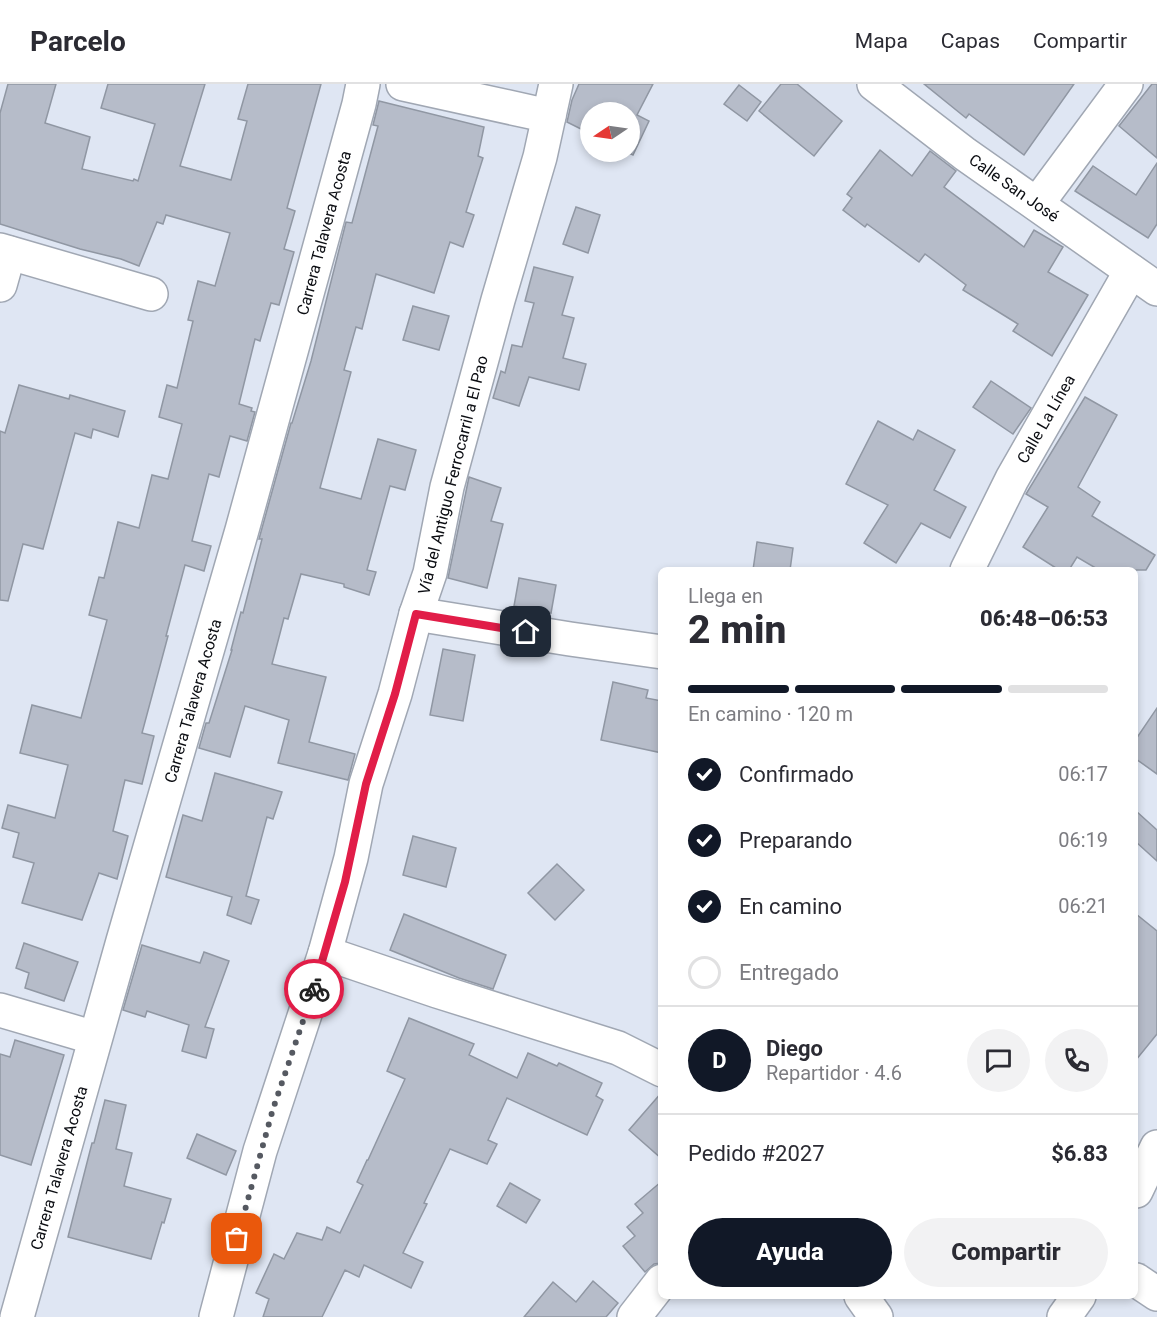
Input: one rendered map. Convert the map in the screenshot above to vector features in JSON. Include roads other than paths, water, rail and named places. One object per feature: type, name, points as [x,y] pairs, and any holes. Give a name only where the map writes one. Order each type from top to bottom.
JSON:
[{"type":"street","name":"Carrera Talavera Acosta","points":[[13,1305],[96,1038],[242,530],[363,84]]},
{"type":"street","points":[[403,84],[549,116]]},
{"type":"street","name":"Vía del Antiguo Ferrocarril a El Pao","points":[[216,1317],[260,1151],[325,953],[351,858],[366,784],[430,573],[456,452],[540,157],[556,84]]},
{"type":"street","name":"Calle San José","points":[[874,84],[965,153],[1157,289]]},
{"type":"street","points":[[1037,204],[1125,84]]},
{"type":"street","points":[[0,285],[5,252],[151,294]]},
{"type":"street","name":"Calle La Línea","points":[[968,567],[1012,479],[1131,271]]},
{"type":"street","points":[[416,614],[658,651]]},
{"type":"street","points":[[325,953],[618,1048],[658,1068]]},
{"type":"street","points":[[0,1010],[96,1038]]},
{"type":"street","points":[[1138,1186],[1157,1147]]},
{"type":"street","points":[[1138,1281],[1157,1294]]},
{"type":"street","points":[[634,1317],[658,1286]]},
{"type":"street","points":[[863,1299],[876,1317]]},
{"type":"street","points":[[1064,1317],[1077,1299]]}]
